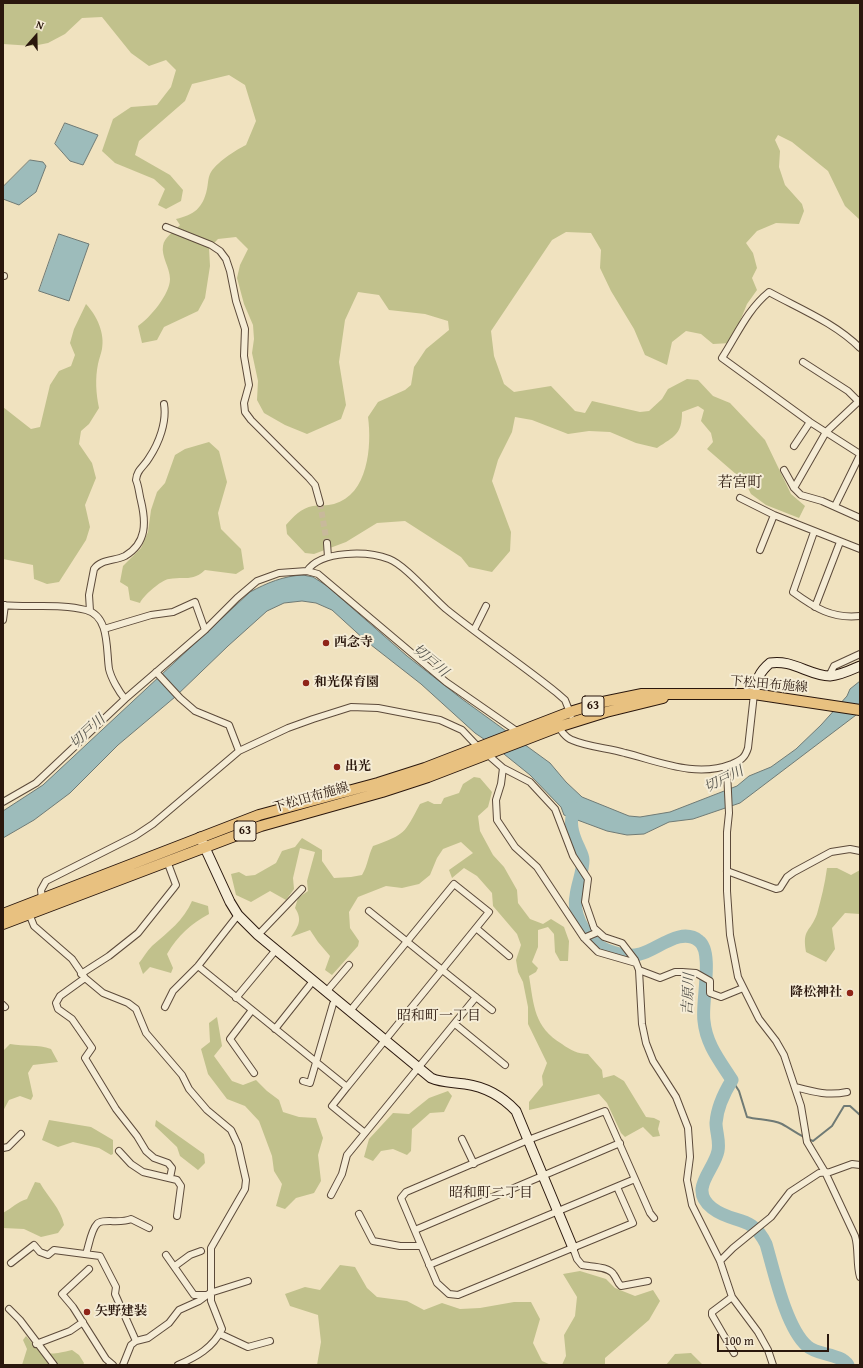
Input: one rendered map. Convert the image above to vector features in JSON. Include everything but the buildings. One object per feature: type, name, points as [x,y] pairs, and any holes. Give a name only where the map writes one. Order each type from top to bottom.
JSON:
[{"type":"main road","name":"下松田布施線","points":[[3,914],[27,909],[167,861],[202,842],[259,815],[378,783],[484,749],[556,722],[570,712],[642,694],[754,694],[860,710]]},
{"type":"main road","name":"下松田布施線","points":[[556,722],[574,722],[675,695]]},
{"type":"main road","name":"下松田布施線","points":[[3,924],[42,899],[202,842]]},
{"type":"street","points":[[166,227],[211,245],[220,251],[226,259],[236,301],[245,329],[244,356],[249,385],[244,403],[245,412],[315,486],[320,503]]},
{"type":"street","points":[[835,506],[860,454],[810,422],[722,358],[745,318],[759,300],[769,292],[831,326],[850,338],[860,348]]},
{"type":"street","points":[[794,488],[826,432],[859,401],[848,391],[803,362]]},
{"type":"street","points":[[90,611],[90,594],[94,569],[103,562],[125,556],[129,553],[140,540],[144,530],[145,517],[136,480],[137,474],[149,460],[165,421],[164,404]]},
{"type":"street","points":[[794,446],[810,422]]},
{"type":"street","points":[[784,470],[794,488],[801,495],[835,506],[860,518]]},
{"type":"street","points":[[740,498],[774,515],[860,549]]},
{"type":"street","points":[[760,550],[774,515]]},
{"type":"street","points":[[814,532],[793,592],[815,607],[840,617],[860,616]]},
{"type":"street","points":[[815,607],[840,542]]},
{"type":"street","points":[[327,543],[328,557]]},
{"type":"street","points":[[306,571],[310,565],[328,557],[355,555],[376,556],[390,559],[400,565],[430,595],[565,700],[574,722]]},
{"type":"street","points":[[3,802],[36,783],[125,699],[157,673],[257,581],[279,573],[306,571],[318,574],[446,682],[518,735]]},
{"type":"street","points":[[104,628],[151,614],[173,612],[195,602],[205,630]]},
{"type":"street","points":[[3,620],[4,605],[62,606],[90,611],[96,614],[104,628],[110,670],[125,699]]},
{"type":"street","points":[[474,630],[486,606]]},
{"type":"street","points":[[829,676],[834,666],[860,654]]},
{"type":"street","points":[[556,722],[571,740],[695,770],[708,770],[724,766],[746,756],[757,680],[763,669],[770,663],[787,663],[829,676],[860,666]]},
{"type":"street","points":[[157,673],[180,698],[195,711],[229,725],[239,751]]},
{"type":"street","points":[[42,899],[41,890],[46,881],[135,836],[153,824],[239,751],[288,728],[352,707],[378,708],[440,720],[462,730],[503,768],[530,782],[554,809],[578,865],[588,879],[584,902],[598,932],[604,937],[622,943],[626,947],[639,970],[642,1024],[646,1043],[654,1061],[676,1097],[683,1112],[690,1142],[687,1180],[688,1193],[692,1206],[720,1261],[732,1297],[758,1332],[768,1350],[773,1365]]},
{"type":"street","points":[[724,766],[727,771],[729,810],[727,871],[730,935],[737,971],[743,988],[759,1019],[776,1041],[784,1055],[795,1087],[806,1139],[825,1172],[855,1236],[858,1246],[858,1269],[860,1277]]},
{"type":"street","points":[[503,768],[501,784],[496,800],[497,820],[515,847],[537,867],[584,938],[598,952],[635,962]]},
{"type":"street","points":[[202,842],[222,887],[238,915],[275,951],[432,1078],[439,1082],[466,1084],[492,1092],[507,1101],[516,1111],[577,1259],[582,1265],[608,1270],[614,1274],[616,1282],[621,1286],[648,1281]]},
{"type":"street","points":[[727,871],[776,889],[780,888],[787,877],[794,872],[831,852],[850,849],[860,851]]},
{"type":"street","points":[[167,861],[176,885],[173,889],[138,933],[83,976],[60,996],[56,1003],[58,1009],[72,1019],[92,1048],[85,1058],[116,1109],[137,1136],[146,1151],[154,1158],[168,1163],[172,1168],[170,1178]]},
{"type":"street","points":[[350,1011],[454,884],[489,912],[332,1106],[365,1133]]},
{"type":"street","points":[[258,935],[302,889]]},
{"type":"street","points":[[27,909],[34,926],[72,959],[83,976],[104,993],[128,1002],[136,1009],[140,1014],[143,1028],[154,1043],[178,1070],[189,1089],[207,1110],[231,1130],[238,1145],[246,1180],[245,1189],[211,1248],[209,1294],[222,1329],[220,1334],[201,1354],[178,1365]]},
{"type":"street","points":[[369,911],[492,1010]]},
{"type":"street","points":[[165,1007],[173,992],[198,966],[238,915]]},
{"type":"street","points":[[476,928],[509,956]]},
{"type":"street","points":[[584,938],[598,932]]},
{"type":"street","points":[[236,998],[275,951]]},
{"type":"street","points":[[326,992],[349,965]]},
{"type":"street","points":[[198,966],[347,1087]]},
{"type":"street","points":[[639,970],[660,978],[674,972],[696,973],[710,982],[710,993],[721,997],[743,988]]},
{"type":"street","points":[[275,1029],[313,981]]},
{"type":"street","points":[[331,1195],[342,1174],[347,1155],[420,1068],[476,997]]},
{"type":"street","points":[[303,1081],[310,1083],[333,1004],[336,1000]]},
{"type":"street","points":[[252,1010],[230,1038],[254,1073]]},
{"type":"street","points":[[454,1024],[505,1065]]},
{"type":"street","points":[[795,1087],[823,1094],[847,1092]]},
{"type":"street","points":[[617,1187],[633,1223],[458,1295],[449,1294],[437,1283],[401,1198],[406,1192],[528,1140],[605,1111],[654,1218]]},
{"type":"street","points":[[3,1148],[8,1147],[21,1134]]},
{"type":"street","points":[[462,1139],[474,1164]]},
{"type":"street","points":[[415,1230],[543,1175],[620,1144]]},
{"type":"street","points":[[118,1151],[131,1164],[151,1176],[177,1180],[181,1186],[177,1216]]},
{"type":"street","points":[[720,1261],[778,1210],[790,1192],[819,1173],[852,1164],[860,1166]]},
{"type":"street","points":[[429,1265],[636,1179]]},
{"type":"street","points":[[359,1214],[372,1241],[400,1246],[421,1246]]},
{"type":"street","points":[[86,1254],[97,1224],[102,1220],[124,1223],[131,1219],[149,1228]]},
{"type":"street","points":[[11,1263],[34,1245],[40,1252],[48,1256],[54,1250],[100,1256],[116,1287],[115,1294],[136,1341]]},
{"type":"street","points":[[175,1266],[190,1255],[201,1251]]},
{"type":"street","points":[[166,1255],[194,1294],[209,1294]]},
{"type":"street","points":[[89,1270],[62,1294],[83,1322],[106,1358],[113,1365]]},
{"type":"street","points":[[123,1365],[127,1352],[136,1341],[148,1338],[169,1323],[179,1310],[209,1294],[248,1281]]},
{"type":"street","points":[[732,1297],[712,1312],[712,1315],[734,1353]]},
{"type":"street","points":[[9,1309],[20,1320],[36,1344],[54,1365]]},
{"type":"street","points":[[36,1344],[70,1331],[83,1322]]},
{"type":"street","points":[[220,1334],[248,1348],[270,1341]]},
{"type":"green space","points":[[3,3],[860,3],[860,220],[845,206],[828,171],[792,142],[778,135],[775,140],[780,151],[779,167],[785,185],[802,204],[804,211],[799,224],[776,223],[757,231],[746,243],[753,253],[757,268],[752,278],[757,290],[747,304],[731,343],[713,344],[701,334],[686,331],[672,342],[667,365],[645,355],[634,329],[611,291],[600,268],[601,250],[591,233],[566,232],[552,240],[491,331],[494,356],[504,384],[514,392],[551,386],[575,411],[585,413],[592,401],[640,412],[649,411],[662,399],[668,389],[687,379],[698,380],[713,396],[730,403],[765,440],[791,494],[805,506],[799,518],[766,505],[751,494],[745,482],[707,449],[713,442],[711,433],[701,421],[704,410],[698,406],[682,412],[679,430],[673,437],[657,448],[636,443],[610,432],[589,431],[568,434],[532,420],[515,417],[512,432],[498,460],[492,481],[511,532],[510,551],[492,572],[469,567],[461,557],[405,521],[377,523],[346,542],[314,554],[305,553],[287,534],[286,525],[294,516],[309,507],[334,504],[345,499],[354,491],[361,480],[368,455],[368,417],[378,402],[405,390],[411,385],[414,367],[426,349],[449,330],[448,321],[425,314],[389,310],[379,295],[358,292],[345,320],[339,362],[346,405],[341,419],[307,434],[285,425],[264,413],[257,400],[258,381],[252,353],[254,339],[253,325],[244,304],[237,278],[240,265],[248,249],[236,237],[218,239],[209,248],[210,266],[205,298],[198,311],[164,327],[157,340],[142,343],[138,326],[158,305],[167,292],[169,285],[170,275],[163,250],[165,240],[180,225],[176,219],[197,210],[205,196],[209,176],[216,166],[226,157],[246,145],[256,121],[245,85],[229,75],[192,84],[185,101],[139,141],[135,155],[170,175],[183,190],[181,201],[166,209],[158,205],[165,189],[154,179],[115,163],[102,151],[113,119],[131,107],[157,105],[171,87],[176,70],[166,60],[149,66],[131,53],[102,17],[82,18],[65,34],[48,43],[33,46],[3,44]]},
{"type":"green space","points":[[86,304],[97,319],[103,343],[96,375],[99,408],[89,424],[81,431],[79,444],[92,463],[96,478],[85,505],[90,527],[86,540],[59,582],[47,584],[34,579],[33,565],[3,559],[3,407],[31,429],[40,427],[50,385],[59,371],[71,366],[75,355],[70,343],[74,329]]},
{"type":"green space","points":[[209,442],[219,451],[227,482],[218,513],[221,529],[241,549],[244,569],[236,574],[205,570],[196,576],[188,578],[169,579],[153,589],[140,603],[130,600],[128,587],[120,582],[123,566],[141,548],[148,532],[151,510],[157,492],[165,483],[175,455],[185,449]]},
{"type":"green space","points":[[474,777],[480,778],[492,792],[488,807],[478,816],[480,831],[493,855],[504,867],[517,890],[518,903],[530,919],[543,924],[551,919],[564,927],[569,941],[568,961],[560,961],[555,952],[554,934],[548,927],[538,930],[538,947],[532,962],[538,968],[536,972],[529,976],[534,1006],[541,1023],[553,1037],[571,1050],[588,1054],[602,1070],[603,1078],[614,1075],[624,1081],[646,1117],[654,1118],[660,1121],[658,1129],[660,1136],[653,1137],[643,1127],[625,1137],[621,1133],[607,1103],[599,1094],[529,1110],[529,1102],[543,1085],[542,1076],[547,1063],[528,1024],[528,1007],[523,982],[518,972],[516,960],[521,945],[517,934],[493,906],[492,893],[477,876],[464,868],[452,878],[449,870],[473,853],[461,842],[443,849],[437,858],[430,875],[419,884],[402,888],[386,886],[358,897],[349,912],[350,928],[359,941],[358,946],[332,975],[325,970],[330,956],[310,930],[291,937],[299,923],[299,916],[295,908],[298,898],[308,891],[307,881],[315,852],[300,848],[293,878],[294,889],[286,900],[270,891],[251,902],[236,895],[231,874],[239,872],[246,876],[255,875],[276,863],[282,851],[295,847],[302,838],[322,850],[322,861],[334,878],[362,875],[366,868],[373,846],[392,839],[403,832],[411,822],[420,804],[428,801],[434,804],[441,804],[444,798],[459,793],[463,784]]},
{"type":"green space","points":[[827,868],[837,868],[851,875],[860,870],[860,914],[845,913],[832,928],[835,949],[826,962],[806,952],[805,939],[807,931],[817,914]]},
{"type":"green space","points":[[192,901],[208,906],[209,914],[185,931],[171,947],[167,954],[173,968],[171,973],[150,967],[143,974],[139,963],[148,950],[180,920],[189,908]]},
{"type":"green space","points":[[217,1017],[222,1046],[214,1056],[232,1081],[243,1085],[256,1080],[279,1100],[283,1112],[299,1117],[316,1118],[323,1138],[318,1155],[321,1181],[314,1193],[296,1198],[285,1209],[276,1206],[282,1184],[274,1171],[272,1156],[259,1121],[245,1106],[227,1099],[208,1074],[201,1049],[210,1042],[209,1023]]},
{"type":"green space","points":[[10,1044],[51,1049],[58,1062],[33,1065],[28,1073],[33,1096],[31,1100],[20,1096],[9,1100],[3,1111],[3,1056],[4,1050]]},
{"type":"green space","points":[[448,1091],[452,1096],[444,1112],[430,1113],[412,1129],[411,1151],[407,1155],[393,1149],[381,1151],[373,1161],[364,1157],[369,1139],[393,1113],[409,1114],[429,1098]]},
{"type":"green space","points":[[49,1120],[91,1127],[113,1140],[113,1154],[111,1155],[99,1148],[73,1142],[58,1147],[42,1140]]},
{"type":"green space","points":[[156,1120],[204,1154],[205,1163],[198,1170],[180,1156],[177,1147],[155,1126]]},
{"type":"green space","points":[[35,1182],[40,1183],[54,1203],[64,1225],[58,1233],[41,1237],[24,1229],[3,1228],[3,1213],[17,1203],[27,1199]]},
{"type":"green space","points":[[340,1265],[355,1267],[367,1288],[377,1297],[407,1301],[424,1310],[442,1303],[460,1309],[480,1308],[514,1302],[531,1302],[540,1319],[533,1343],[542,1361],[551,1365],[317,1365],[321,1342],[318,1315],[290,1306],[285,1294],[305,1287],[320,1290]]},
{"type":"green space","points":[[580,1271],[606,1279],[615,1288],[635,1296],[653,1290],[660,1301],[649,1320],[605,1358],[605,1365],[562,1365],[566,1356],[564,1335],[575,1316],[577,1297],[563,1274]]},
{"type":"green space","points":[[26,1336],[41,1351],[46,1353],[57,1353],[72,1350],[79,1355],[84,1363],[83,1365],[22,1365],[27,1349],[23,1340]]},
{"type":"green space","points":[[691,1353],[703,1365],[666,1365],[675,1354]]},
{"type":"water","points":[[65,123],[98,135],[83,165],[70,161],[55,144]]},
{"type":"water","points":[[30,160],[43,162],[46,166],[36,192],[19,205],[3,199],[3,187]]},
{"type":"water","points":[[59,234],[89,244],[69,301],[39,291]]},
{"type":"water","points":[[303,575],[313,577],[327,586],[407,656],[462,699],[550,763],[566,782],[582,797],[629,816],[640,817],[670,812],[737,786],[749,776],[771,767],[796,749],[821,725],[847,696],[850,689],[860,681],[860,712],[740,803],[693,819],[669,822],[644,834],[627,835],[607,831],[564,815],[561,807],[530,775],[475,733],[421,684],[366,641],[332,610],[316,603],[302,601],[284,603],[267,611],[175,697],[118,745],[70,793],[34,820],[3,838],[3,811],[43,785],[250,592],[275,580]]},
{"type":"waterway","name":"吉原川","points":[[574,808],[572,813],[572,827],[574,837],[583,860],[575,904],[579,920],[588,935],[607,950],[628,955],[636,955],[647,952],[669,940],[685,936],[692,937],[699,941],[703,947],[706,956],[704,1013],[705,1029],[714,1052],[732,1080],[719,1106],[716,1123],[719,1144],[718,1151],[702,1187],[702,1194],[705,1201],[720,1213],[748,1223],[760,1234],[766,1244],[787,1313],[800,1338],[807,1346],[817,1352],[840,1358],[848,1365]]},
{"type":"waterway","points":[[732,1080],[739,1091],[747,1117],[778,1122],[813,1141],[832,1126],[844,1106],[850,1106],[860,1115]]},
{"type":"tunnel","points":[[320,503],[327,543]]},
{"type":"place","name":"西念寺","points":[[326,643]]},
{"type":"place","name":"和光保育園","points":[[306,683]]},
{"type":"place","name":"出光","points":[[337,767]]},
{"type":"place","name":"降松神社","points":[[850,993]]},
{"type":"place","name":"矢野建装","points":[[87,1312]]},
{"type":"district","name":"若宮町","points":[[740,483]]},
{"type":"district","name":"昭和町一丁目","points":[[439,1016]]},
{"type":"district","name":"昭和町二丁目","points":[[491,1193]]},
{"type":"water label","name":"切戸川","points":[[430,661]]},
{"type":"water label","name":"切戸川","points":[[88,732]]},
{"type":"water label","name":"切戸川","points":[[724,780]]}]
